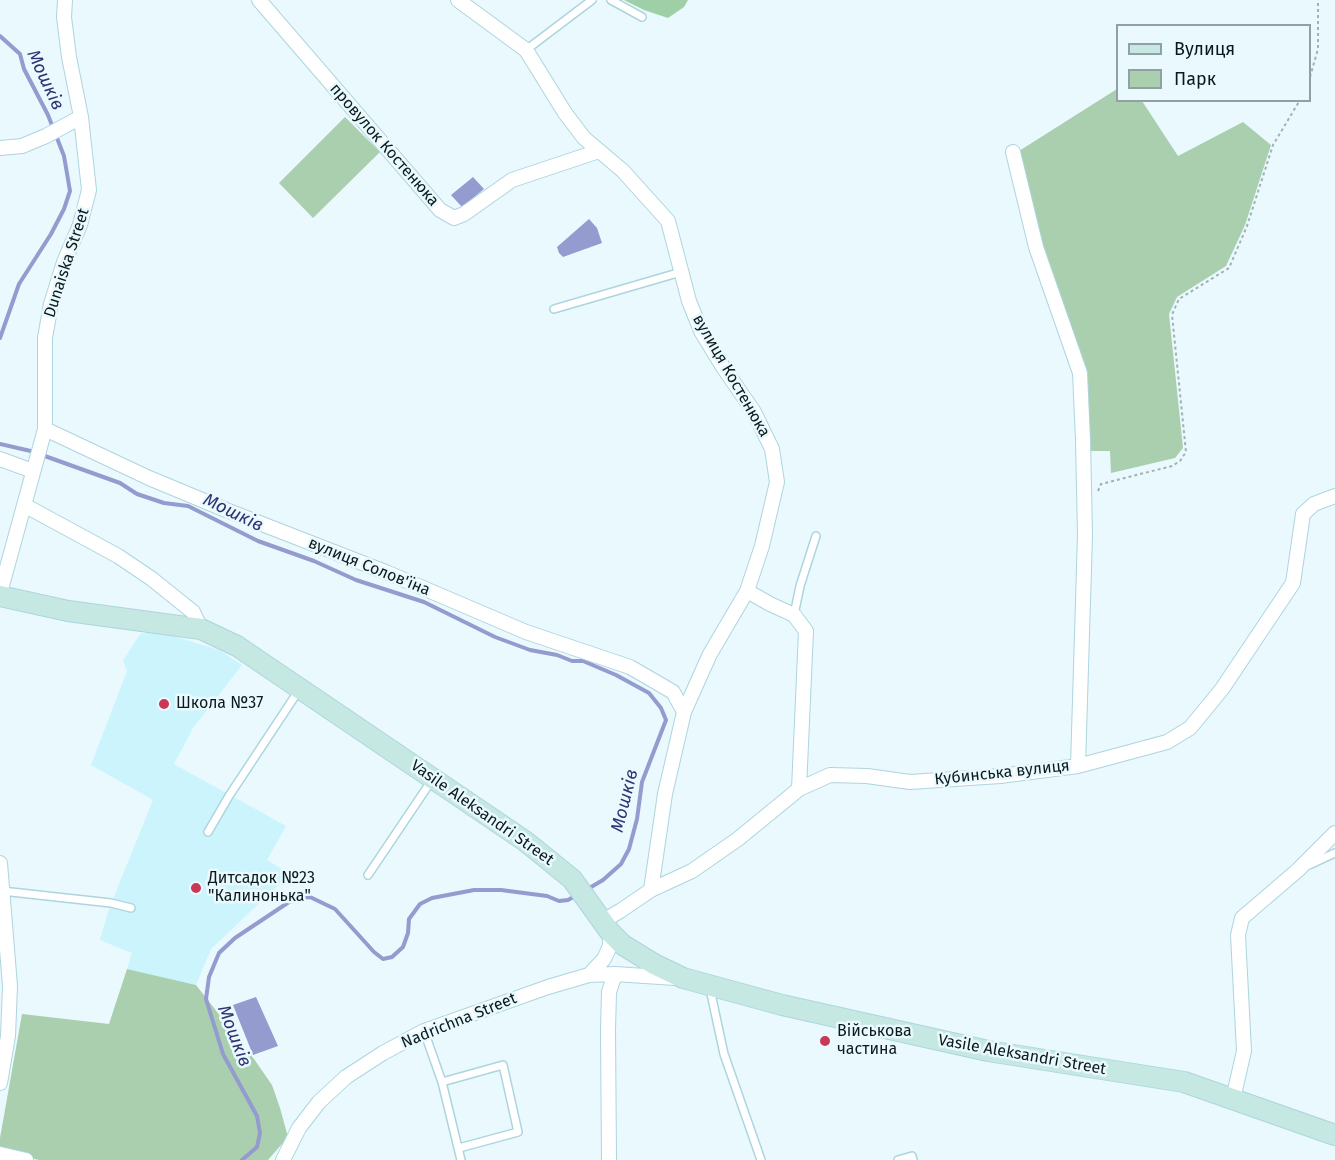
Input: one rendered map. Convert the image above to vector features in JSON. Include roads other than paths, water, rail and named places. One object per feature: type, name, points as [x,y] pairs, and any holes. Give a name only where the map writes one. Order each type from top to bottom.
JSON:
[{"type":"main road","name":"Vasile Aleksandri Street","points":[[0,595],[68,611],[201,629],[237,646],[525,841],[572,879],[606,926],[623,945],[683,978],[710,987],[848,1021],[988,1051],[1184,1082],[1335,1135]]},
{"type":"street","name":"Dunaiska Street","points":[[0,595],[45,429],[45,339],[51,304],[64,262],[80,225],[89,190],[81,117],[69,57],[64,17],[65,0]]},
{"type":"street","name":"провулок Костенюка","points":[[259,0],[440,210],[454,218],[465,214],[512,180],[599,150]]},
{"type":"street","name":"вулиця Костенюка","points":[[458,0],[526,50],[565,113],[584,138],[623,171],[668,221],[689,300],[701,331],[754,412],[772,449],[777,482],[762,546],[747,591],[710,654],[684,712],[665,794],[651,890]]},
{"type":"street","points":[[0,148],[22,146],[81,117]]},
{"type":"street","points":[[1013,152],[1036,247],[1080,373],[1085,535],[1078,766]]},
{"type":"street","name":"вулиця Солов'їна","points":[[45,429],[149,478],[226,510],[388,573],[526,632],[630,667],[673,692],[684,712]]},
{"type":"street","points":[[0,459],[37,458]]},
{"type":"street","name":"Кубинська вулиця","points":[[606,926],[620,911],[651,890],[692,871],[738,839],[799,789],[830,775],[867,776],[910,782],[1000,776],[1078,766],[1167,742],[1190,728],[1222,689],[1293,583],[1303,514],[1314,504],[1335,496]]},
{"type":"street","points":[[24,505],[118,556],[152,579],[193,612],[201,629]]},
{"type":"street","points":[[747,591],[794,615],[806,631],[799,789]]},
{"type":"street","points":[[1233,1100],[1244,1051],[1238,935],[1242,918],[1298,870],[1335,833]]},
{"type":"street","points":[[0,863],[8,1036],[0,1083]]},
{"type":"street","points":[[589,975],[604,959],[610,946],[606,926]]},
{"type":"street","points":[[609,1160],[609,992],[615,974]]},
{"type":"street","name":"Nadrichna Street","points":[[286,1159],[299,1128],[319,1102],[346,1077],[383,1053],[424,1031],[548,987],[589,975],[615,974],[683,978]]},
{"type":"street","points":[[0,1154],[26,1160]]},
{"type":"lane","points":[[526,50],[592,0]]},
{"type":"lane","points":[[611,0],[642,17]]},
{"type":"lane","points":[[554,309],[681,272]]},
{"type":"lane","points":[[794,615],[816,536]]},
{"type":"lane","points":[[208,832],[300,688]]},
{"type":"lane","points":[[368,875],[433,778]]},
{"type":"lane","points":[[1298,870],[1335,853]]},
{"type":"lane","points":[[2,891],[90,900],[131,908]]},
{"type":"lane","points":[[710,987],[724,1054],[761,1160]]},
{"type":"lane","points":[[424,1031],[442,1082],[461,1160]]},
{"type":"lane","points":[[442,1082],[503,1065],[518,1132],[459,1148]]},
{"type":"lane","points":[[898,1160],[912,1156],[913,1160]]},
{"type":"water","points":[[473,177],[484,189],[462,207],[451,195]]},
{"type":"water","points":[[589,219],[597,228],[602,243],[563,257],[557,247]]},
{"type":"water","points":[[256,997],[278,1046],[253,1055],[233,1005]]},
{"type":"waterway","name":"Мошків","points":[[0,36],[20,54],[24,69],[48,115],[64,156],[70,191],[51,234],[19,284],[0,338]]},
{"type":"waterway","name":"Мошків","points":[[0,444],[35,452]]},
{"type":"waterway","name":"Мошків","points":[[42,455],[120,483],[137,494],[164,503],[188,506],[258,541],[314,561],[356,580],[424,602],[495,637],[530,650],[557,655],[572,661],[583,661],[649,693],[661,708],[666,720],[642,782],[637,819],[629,849],[621,864],[603,880],[586,890]]},
{"type":"waterway","name":"Мошків","points":[[242,1160],[257,1147],[260,1133],[257,1116],[223,1054],[206,999],[209,977],[219,953],[235,938],[289,902],[310,897],[335,909],[383,959],[392,957],[403,947],[408,933],[409,919],[420,904],[432,898],[474,890],[501,890],[547,896],[559,901],[568,900],[577,895]]},
{"type":"place","name":"Школа №37","points":[[164,704]]},
{"type":"place","name":"Дитсадок №23 \"Калинонька\"","points":[[196,888]]},
{"type":"place","name":"Військова частина","points":[[825,1041]]}]
